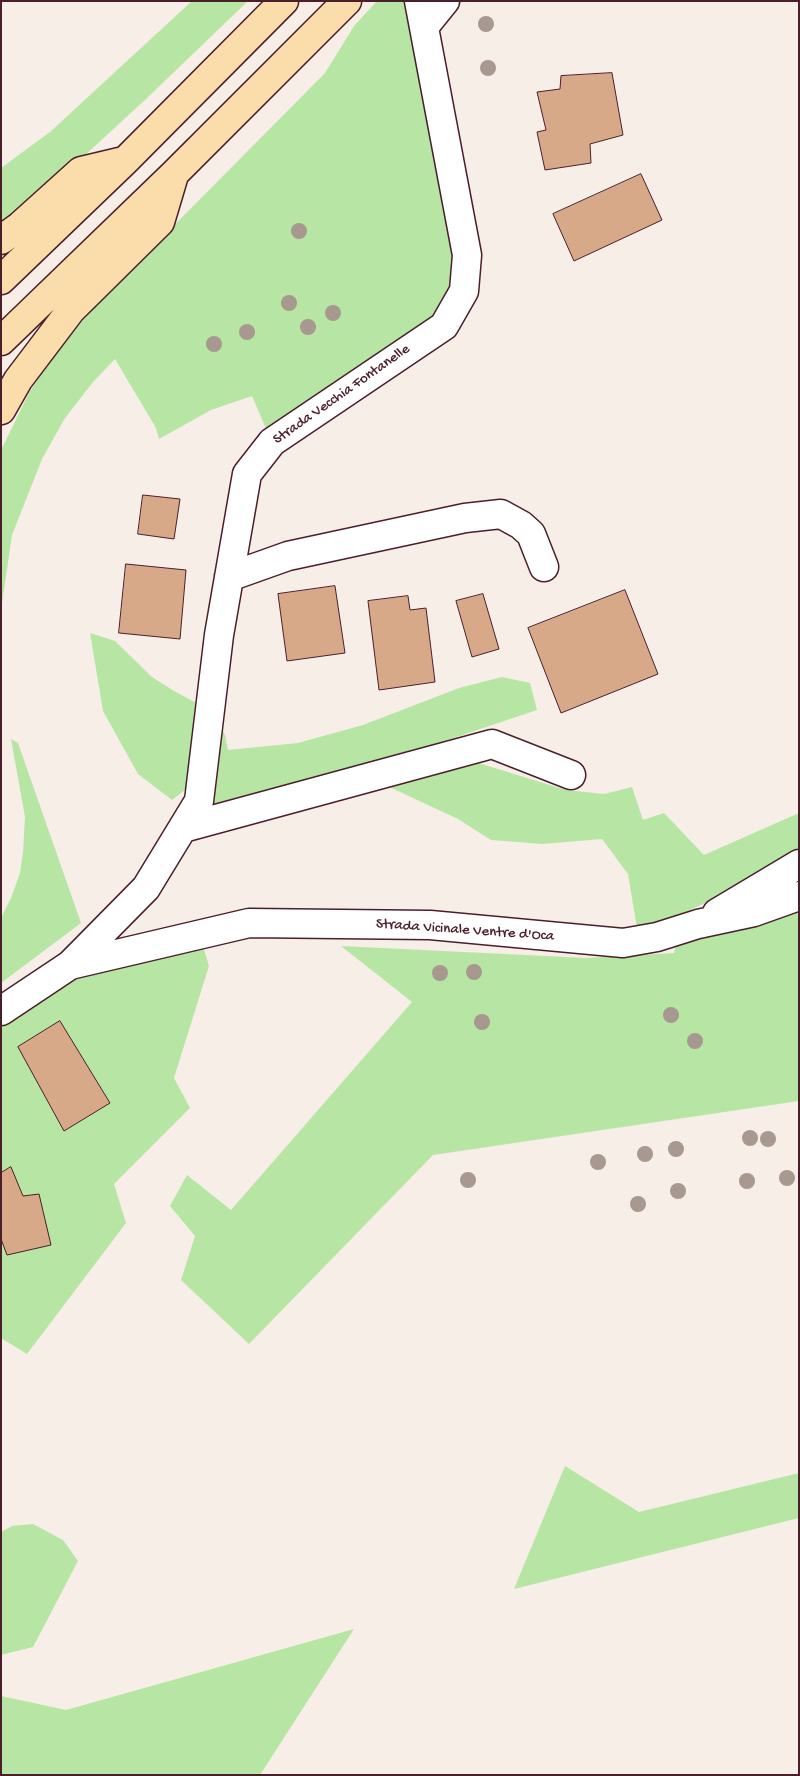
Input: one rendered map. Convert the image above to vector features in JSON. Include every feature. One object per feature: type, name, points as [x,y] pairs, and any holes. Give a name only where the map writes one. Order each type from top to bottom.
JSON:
[{"type":"highway","points":[[1,280],[125,161],[284,1]]},
{"type":"highway","points":[[1,342],[174,174],[347,1]]},
{"type":"highway","points":[[1,240],[20,226],[81,171],[125,161]]},
{"type":"highway","points":[[1,410],[18,380],[72,310],[160,222],[174,174]]},
{"type":"street","points":[[421,14],[445,1]]},
{"type":"street","name":"Strada Vecchia Fontanelle","points":[[183,828],[199,801],[218,635],[247,474],[272,442],[444,326],[464,291],[467,255],[421,14]]},
{"type":"street","points":[[229,577],[288,556],[465,518],[501,514],[521,525],[531,534],[544,566]]},
{"type":"street","points":[[183,828],[492,744],[571,775]]},
{"type":"street","name":"Strada Vicinale Ventre d'Oca","points":[[1,1011],[70,965],[146,888],[183,828]]},
{"type":"street","points":[[698,924],[799,864]]},
{"type":"street","name":"Strada Vicinale Ventre d'Oca","points":[[70,965],[249,923],[430,925],[623,943],[657,937],[698,924],[754,912],[799,896]]},
{"type":"green space","points":[[192,1],[248,1],[146,99],[18,217],[1,228],[1,168],[50,132]]},
{"type":"green space","points":[[377,1],[405,1],[461,229],[453,285],[439,318],[270,438],[252,396],[211,410],[159,439],[156,428],[115,359],[93,382],[65,418],[42,459],[12,535],[1,610],[1,450],[29,393],[43,371],[77,327],[112,288],[325,73],[354,26]]},
{"type":"green space","points":[[90,633],[115,641],[152,677],[198,704],[219,723],[225,735],[228,750],[298,743],[363,725],[459,688],[502,677],[530,683],[537,710],[400,756],[195,815],[205,774],[172,800],[138,774],[103,711]]},
{"type":"green space","points":[[11,739],[18,743],[81,923],[1,983],[1,918],[20,873],[25,817]]},
{"type":"green space","points":[[472,761],[566,790],[604,794],[632,787],[643,820],[664,813],[704,855],[799,813],[799,873],[752,880],[688,911],[637,928],[628,874],[602,839],[543,844],[491,840],[458,819],[383,784]]},
{"type":"green space","points":[[799,873],[799,1101],[433,1155],[249,1344],[181,1280],[195,1236],[170,1206],[187,1175],[231,1210],[412,1002],[341,946],[587,958],[674,953],[679,934]]},
{"type":"green space","points":[[201,940],[209,966],[174,1078],[190,1108],[114,1184],[126,1223],[27,1354],[1,1338],[1,1015],[62,974]]},
{"type":"green space","points":[[565,1466],[639,1512],[799,1473],[799,1518],[514,1589]]},
{"type":"green space","points":[[33,1524],[63,1540],[78,1561],[33,1647],[1,1655],[1,1532],[12,1526]]},
{"type":"green space","points":[[354,1629],[260,1775],[1,1775],[1,1696],[66,1710]]},
{"type":"building","points":[[612,73],[623,135],[590,144],[591,163],[545,170],[537,132],[546,130],[537,92],[560,89],[561,76]]},
{"type":"building","points":[[641,174],[662,220],[574,261],[553,214]]},
{"type":"building","points":[[143,495],[180,499],[174,539],[138,534]]},
{"type":"building","points":[[126,564],[186,570],[180,639],[119,633]]},
{"type":"building","points":[[335,586],[345,653],[287,661],[278,594]]},
{"type":"building","points":[[625,590],[658,674],[561,713],[528,628]]},
{"type":"building","points":[[483,594],[499,649],[472,657],[456,601]]},
{"type":"building","points":[[408,596],[410,610],[426,608],[435,682],[379,690],[368,601]]},
{"type":"building","points":[[60,1021],[110,1103],[64,1131],[18,1047]]},
{"type":"building","points":[[11,1167],[23,1196],[39,1194],[51,1245],[7,1255],[1,1239],[1,1173]]}]
